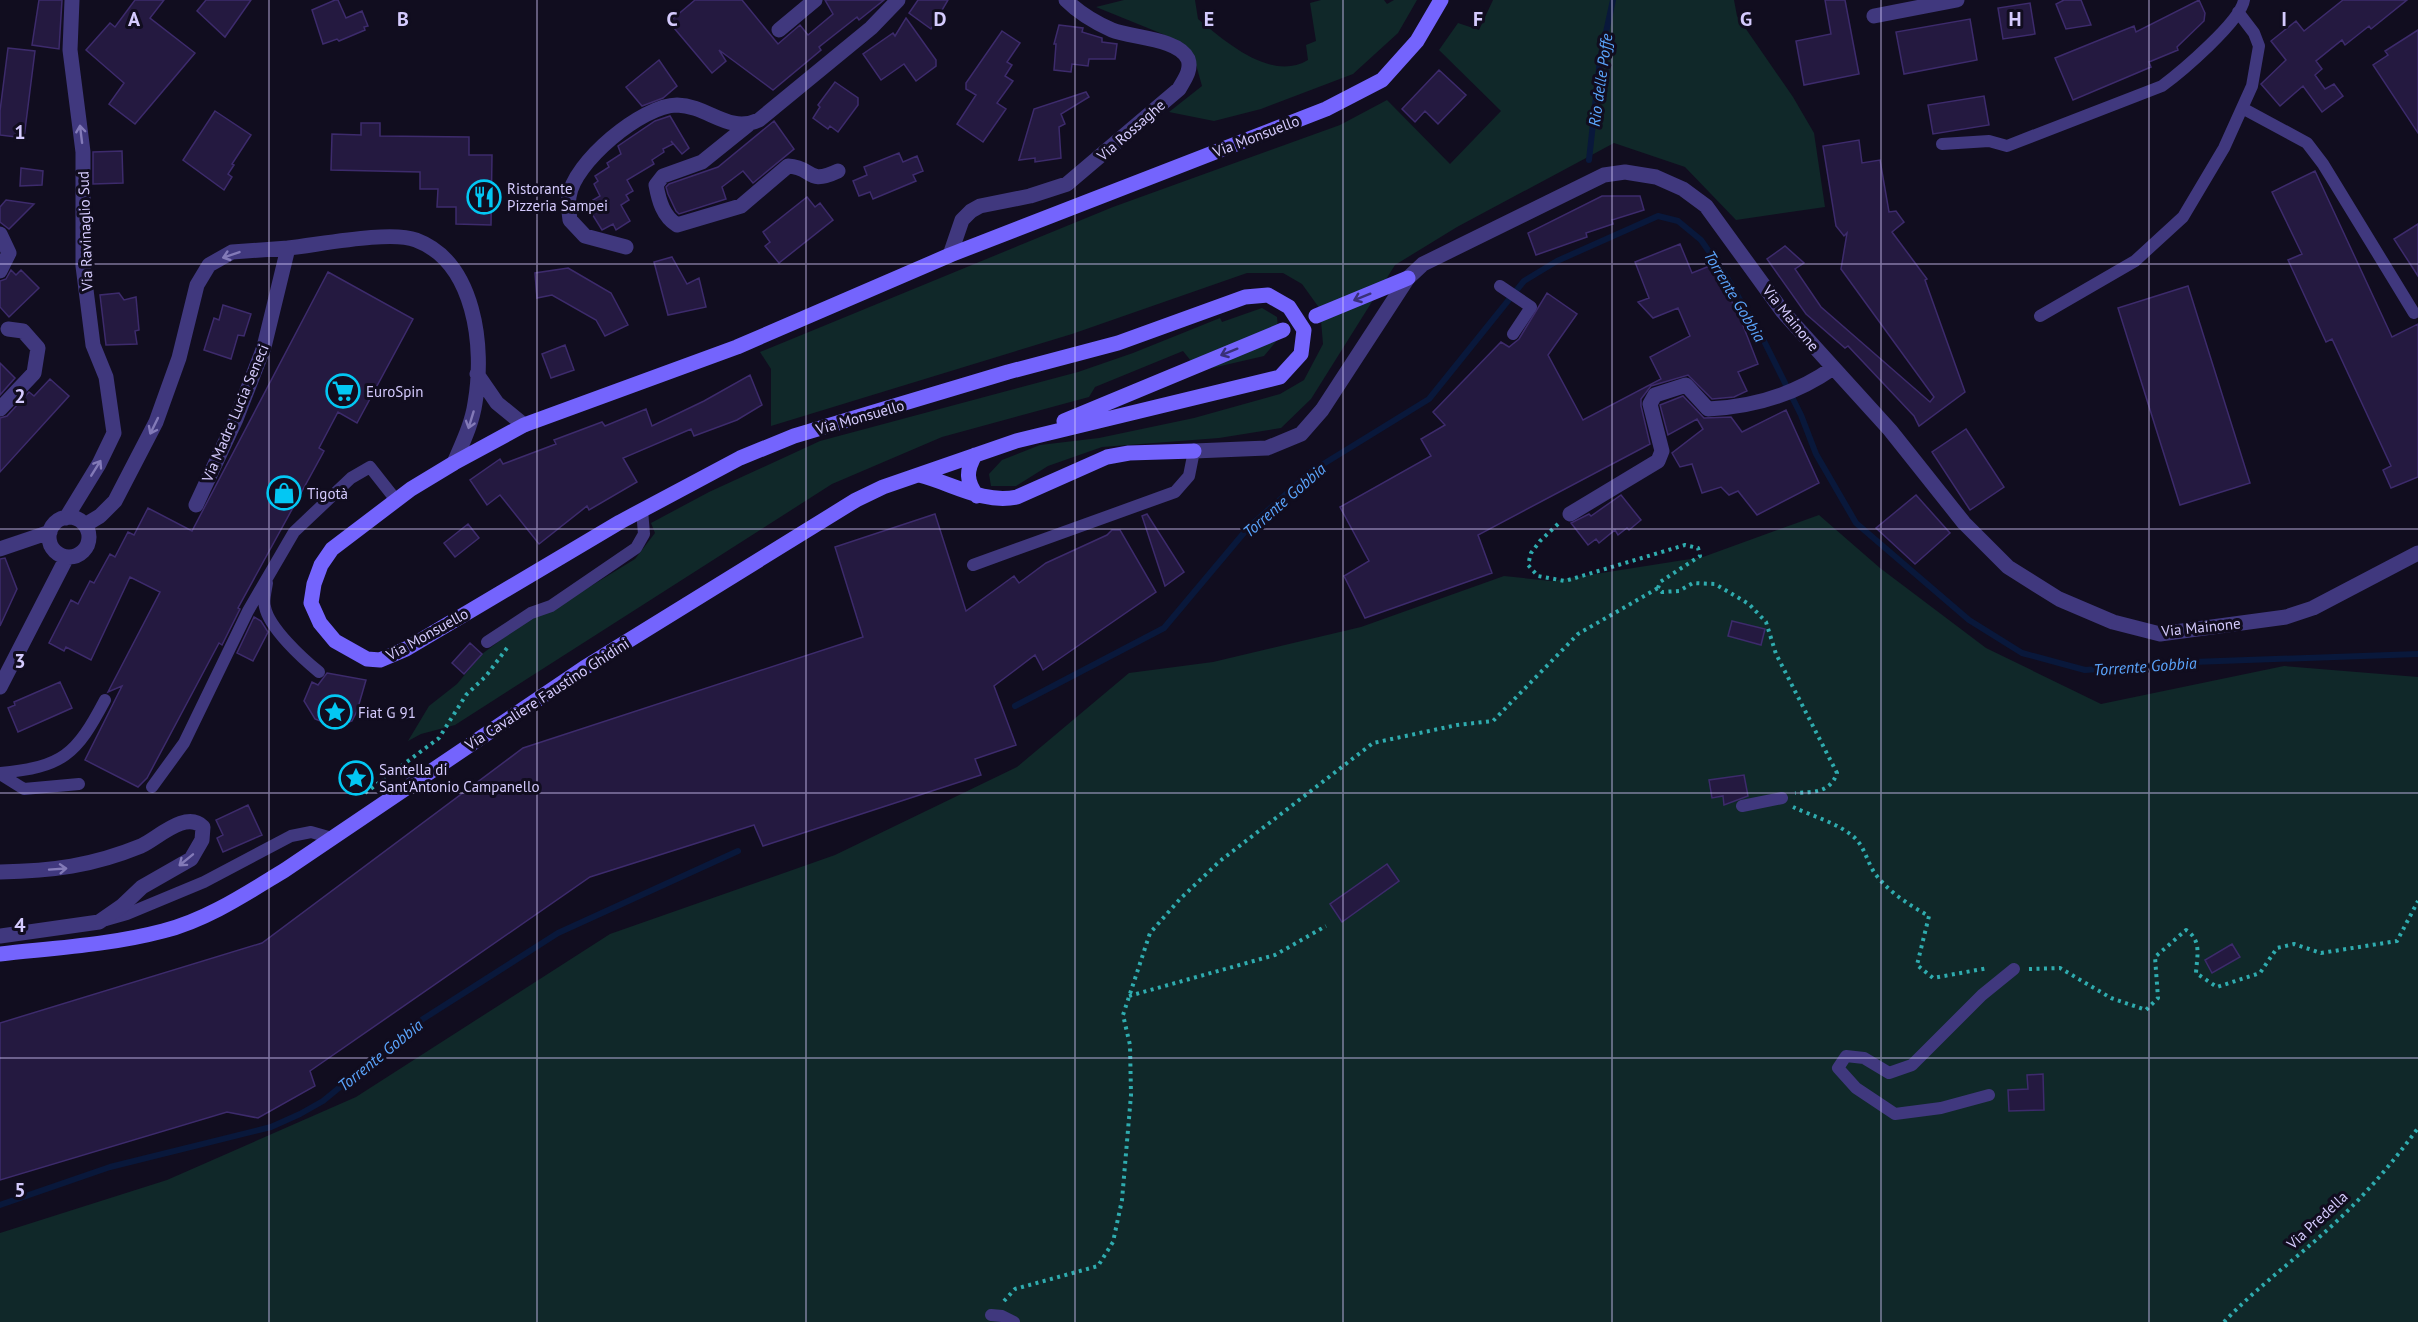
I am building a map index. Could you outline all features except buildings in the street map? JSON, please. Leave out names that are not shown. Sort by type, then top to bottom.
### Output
[{"type":"main road","name":"Via Monsuello","points":[[957,462],[1010,443],[1280,377],[1301,354],[1304,330],[1288,307],[1268,295],[1245,297],[1118,343],[1008,372],[794,436],[740,458],[642,510],[541,567],[406,649],[380,660],[368,659],[335,641],[320,623],[311,603],[314,584],[321,566],[332,549],[396,500],[454,463],[524,425],[738,347],[950,255],[1326,109],[1382,80],[1417,41],[1441,0]]},
{"type":"main road","points":[[1316,316],[1408,278]]},
{"type":"main road","points":[[1010,443],[1283,330]]},
{"type":"main road","points":[[919,475],[977,496],[993,499],[1017,497],[1107,457],[1130,453],[1194,451]]},
{"type":"main road","points":[[975,455],[968,467],[968,479],[977,496]]},
{"type":"main road","name":"Via Cavaliere Faustino Ghidini","points":[[0,954],[103,942],[163,931],[200,918],[243,895],[332,838],[492,729],[678,609],[856,500],[957,462]]},
{"type":"street","name":"Via Ravinaglio Sud","points":[[66,518],[99,464],[114,433],[106,377],[93,345],[83,266],[83,152],[70,50],[72,0]]},
{"type":"street","points":[[778,30],[815,0]]},
{"type":"street","points":[[838,171],[825,177],[813,178],[798,167],[788,166],[741,206],[677,225],[668,219],[659,199],[656,184],[663,176],[702,162],[748,125],[759,120],[871,28],[898,0]]},
{"type":"street","name":"Via Rossaghe","points":[[950,255],[962,220],[971,211],[980,206],[1030,196],[1067,184],[1179,89],[1189,71],[1188,59],[1177,48],[1113,31],[1076,10],[1066,0]]},
{"type":"street","points":[[1874,16],[1957,0]]},
{"type":"street","points":[[626,246],[585,236],[570,220],[569,196],[581,171],[608,140],[647,115],[673,105],[694,107],[737,126],[748,125]]},
{"type":"street","name":"Via Mainone","points":[[1194,451],[1267,448],[1301,434],[1322,410],[1408,278],[1423,264],[1438,254],[1604,175],[1625,172],[1644,174],[1671,183],[1706,206],[1783,312],[1913,457],[1964,523],[2008,567],[2051,595],[2113,622],[2160,634],[2286,617],[2313,608],[2418,553]]},
{"type":"street","points":[[0,234],[9,253],[0,271]]},
{"type":"street","points":[[85,525],[100,516],[115,501],[156,422],[179,358],[197,285],[209,265],[232,252],[384,237],[414,239],[441,254],[463,281],[474,319],[477,374],[472,419],[454,463]]},
{"type":"street","name":"Via Madre Lucia Seneci","points":[[196,505],[236,419],[264,347],[288,248]]},
{"type":"street","points":[[0,409],[34,373],[38,348],[23,331],[8,329]]},
{"type":"street","points":[[1570,514],[1658,461],[1662,451],[1650,404],[1655,395],[1686,385],[1708,409],[1730,408],[1777,397],[1811,383],[1833,368]]},
{"type":"street","points":[[477,374],[497,403],[524,425]]},
{"type":"street","points":[[0,549],[50,532],[56,523],[66,518],[76,519],[85,525],[89,537],[85,550],[74,557],[60,555],[51,545],[50,532]]},
{"type":"street","points":[[0,687],[67,557]]},
{"type":"street","points":[[0,872],[74,868],[143,845],[188,821],[198,822],[203,827],[202,840],[191,859],[142,887],[122,906],[99,922],[0,936]]},
{"type":"lane","points":[[1942,144],[1989,141],[2007,146],[2162,86],[2207,46],[2238,12],[2244,0]]},
{"type":"lane","points":[[2040,316],[2136,261],[2183,217],[2244,109],[2252,86],[2259,46],[2238,12]]},
{"type":"lane","points":[[2244,109],[2307,143],[2323,164],[2414,313]]},
{"type":"lane","points":[[1500,286],[1531,307],[1513,334]]},
{"type":"lane","points":[[973,565],[1175,492],[1189,476],[1194,451]]},
{"type":"lane","points":[[152,787],[184,743],[248,611],[294,532],[351,478],[370,468],[396,500]]},
{"type":"lane","points":[[487,642],[531,613],[551,606],[636,548],[645,534],[642,510]]},
{"type":"lane","points":[[267,578],[265,607],[274,625],[304,660],[319,672]]},
{"type":"lane","points":[[0,774],[20,771],[67,757],[86,737],[105,700]]},
{"type":"lane","points":[[0,774],[24,789],[80,784]]},
{"type":"lane","points":[[1742,806],[1782,798]]},
{"type":"lane","points":[[99,922],[127,914],[204,882],[291,836],[311,832],[332,838]]},
{"type":"lane","points":[[1989,1095],[1941,1108],[1895,1114],[1856,1088],[1838,1068],[1846,1056],[1864,1058],[1888,1072],[1912,1065],[1982,995],[2014,969]]},
{"type":"lane","points":[[991,1315],[1002,1316],[1014,1322]]},
{"type":"path","points":[[991,1315],[1015,1289],[1098,1266],[1113,1242],[1122,1200],[1131,1095],[1130,1045],[1123,1015],[1150,933],[1180,899],[1220,861],[1373,743],[1427,731],[1493,721],[1578,634],[1658,588],[1660,582],[1700,556],[1698,548],[1685,545],[1565,581],[1538,576],[1528,565],[1531,553],[1540,541],[1570,514]]},
{"type":"path","points":[[1658,588],[1662,592],[1678,591],[1693,584],[1715,584],[1749,604],[1766,622],[1776,654],[1837,773],[1834,784],[1825,791],[1788,793],[1782,798],[1786,803],[1854,838],[1868,855],[1872,870],[1885,885],[1911,906],[1929,916],[1917,965],[1933,978],[2010,963],[2014,969],[2060,968],[2110,998],[2146,1010],[2158,998],[2154,957],[2186,930],[2194,935],[2198,944],[2196,973],[2217,987],[2260,973],[2277,948],[2294,944],[2321,953],[2397,941],[2418,901]]},
{"type":"path","points":[[361,796],[440,738],[466,695],[486,676],[512,643]]},
{"type":"path","points":[[1129,996],[1275,955],[1326,926]]},
{"type":"path","name":"Via Predella","points":[[2224,1322],[2250,1295],[2337,1221],[2396,1158],[2418,1128]]},
{"type":"green space","points":[[1124,0],[1195,0],[1198,19],[1222,38],[1235,48],[1264,63],[1279,66],[1294,65],[1308,60],[1306,45],[1316,41],[1310,3],[1321,0],[1384,0],[1387,4],[1394,0],[1417,0],[1398,33],[1353,74],[1261,109],[1214,121],[1169,112],[1202,86],[1195,61],[1165,35],[1096,7]]},
{"type":"green space","points":[[1493,0],[1734,0],[1737,16],[1793,97],[1814,133],[1825,207],[1736,220],[1685,167],[1614,143],[1457,227],[1395,265],[1311,399],[1281,428],[1219,438],[1102,447],[1048,466],[1016,486],[991,486],[989,474],[1002,460],[1040,445],[1099,438],[1194,418],[1280,394],[1304,380],[1323,344],[1320,309],[1302,284],[1283,273],[1247,273],[1072,334],[771,426],[771,369],[760,352],[1113,207],[1340,125],[1387,100],[1450,164],[1501,111],[1439,50],[1458,23],[1479,30]]},
{"type":"green space","points":[[1262,308],[1277,317],[1279,338],[1264,356],[1199,371],[1183,351],[1095,387],[1089,397],[942,437],[832,484],[455,725],[421,734],[408,741],[429,706],[457,684],[482,654],[526,621],[560,605],[635,559],[655,533],[651,523],[709,492],[820,441],[1078,372],[1220,318],[1222,322]]},
{"type":"green space","points":[[1819,515],[1880,568],[1986,648],[2101,704],[2284,666],[2418,677],[2418,1322],[0,1322],[0,1233],[167,1180],[356,1097],[610,934],[835,855],[1017,767],[1129,673],[1213,662],[1361,627],[1504,576],[1551,581],[1703,557]]},
{"type":"waterway","name":"Rio delle Poffe","points":[[1589,160],[1600,60],[1613,0]]},
{"type":"waterway","name":"Torrente Gobbia","points":[[1015,706],[1164,628],[1248,528],[1312,471],[1429,399],[1524,281],[1557,261],[1658,216],[1678,221],[1701,240],[1726,276],[1762,337],[1801,415],[1816,454],[1856,523],[1969,620],[2022,653],[2085,670],[2193,662],[2418,654]]},
{"type":"waterway","name":"Torrente Gobbia","points":[[0,1205],[110,1167],[271,1127],[300,1114],[323,1101],[423,1019],[558,933],[738,851]]},
{"type":"place","name":"Ristorante Pizzeria Sampei","points":[[484,197]]},
{"type":"place","name":"EuroSpin","points":[[343,391]]},
{"type":"place","name":"Tigotà","points":[[284,493]]},
{"type":"place","name":"Fiat G 91","points":[[335,712]]},
{"type":"place","name":"Santella di Sant'Antonio Campanello","points":[[356,778]]}]
